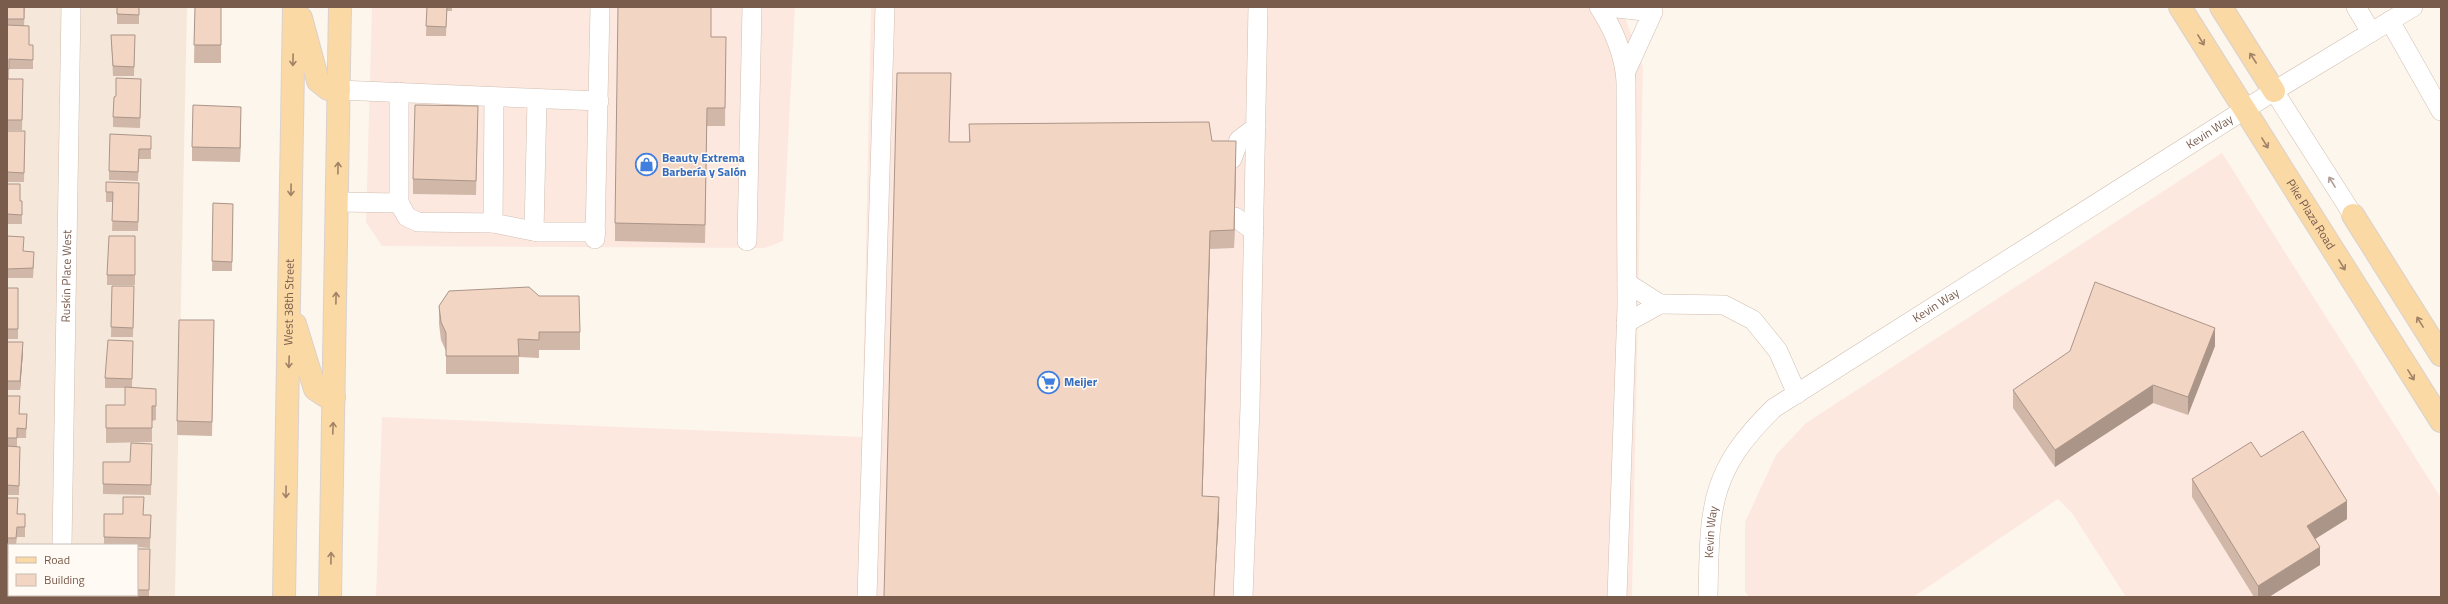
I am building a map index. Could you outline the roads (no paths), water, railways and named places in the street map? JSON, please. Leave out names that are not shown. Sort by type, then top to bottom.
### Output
[{"type":"main road","name":"West 38th Street","points":[[284,597],[291,311],[294,7]]},
{"type":"main road","points":[[298,7],[318,81],[328,89],[339,90]]},
{"type":"main road","points":[[330,597],[340,7]]},
{"type":"main road","name":"Pike Plaza Road","points":[[2180,7],[2441,421]]},
{"type":"main road","points":[[2221,7],[2274,91]]},
{"type":"main road","points":[[2353,215],[2441,355]]},
{"type":"main road","points":[[291,311],[310,369],[313,385],[320,394],[334,397]]},
{"type":"street","name":"Ruskin Place West","points":[[62,544],[71,7]]},
{"type":"street","points":[[399,92],[399,203],[407,217],[418,222],[493,223],[534,231],[596,236],[600,7]]},
{"type":"street","points":[[747,241],[752,7]]},
{"type":"street","points":[[867,597],[885,7]]},
{"type":"street","points":[[1243,597],[1254,231],[1258,7]]},
{"type":"street","points":[[1599,7],[1610,23],[1626,71],[1628,156],[1627,283],[1617,597]]},
{"type":"street","points":[[1608,7],[1658,9],[1626,71]]},
{"type":"street","points":[[2356,7],[2371,32]]},
{"type":"street","name":"Kevin Way","points":[[1708,597],[1710,521],[1715,495],[1725,470],[1743,440],[1761,420],[1781,403],[2274,91],[2412,7]]},
{"type":"street","points":[[2390,21],[2441,111]]},
{"type":"street","points":[[339,90],[494,98],[599,101]]},
{"type":"street","points":[[2274,91],[2353,215]]},
{"type":"street","points":[[493,223],[494,98]]},
{"type":"street","points":[[534,231],[536,99]]},
{"type":"street","points":[[1232,159],[1238,140],[1256,127]]},
{"type":"street","points":[[337,202],[399,203]]},
{"type":"street","points":[[1235,217],[1254,231]]},
{"type":"street","points":[[1627,283],[1660,304]]},
{"type":"street","points":[[1626,323],[1660,304],[1724,305],[1753,320],[1778,351],[1797,394]]},
{"type":"place","name":"Beauty Extrema Barbería y Salón","points":[[647,165]]},
{"type":"place","name":"Meijer","points":[[1048,382]]}]
